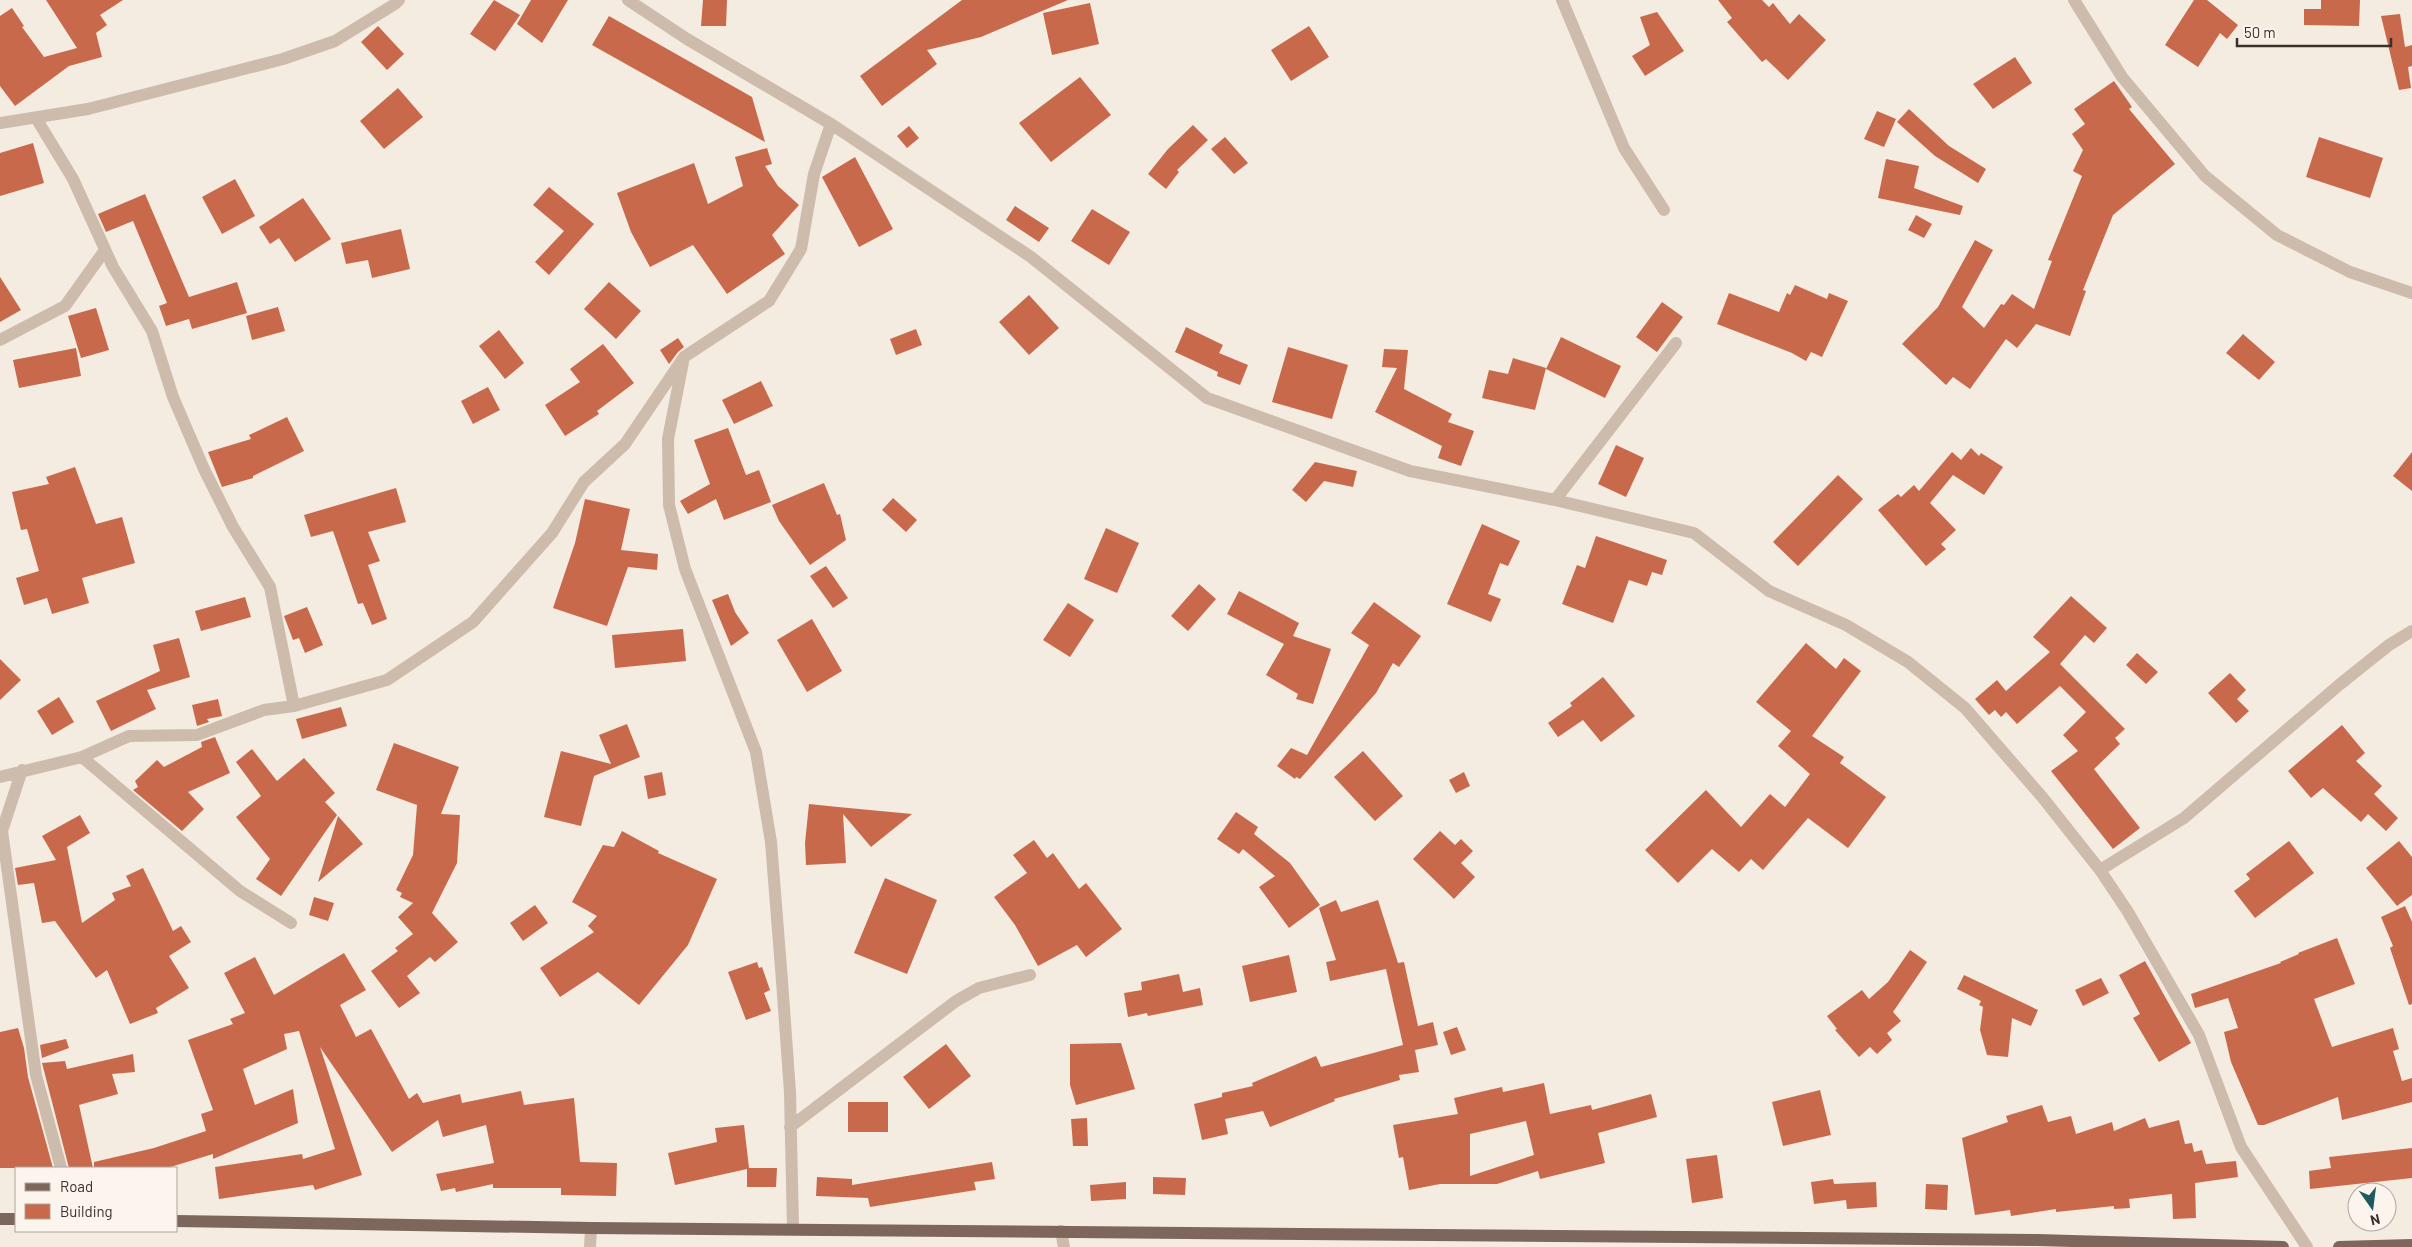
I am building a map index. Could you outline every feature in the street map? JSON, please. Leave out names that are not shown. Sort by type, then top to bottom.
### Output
[{"type":"main road","points":[[0,1219],[15,1219]]},
{"type":"main road","points":[[178,1221],[591,1228],[1062,1231],[2283,1247]]},
{"type":"main road","points":[[2339,1247],[2412,1245]]},
{"type":"street","points":[[0,123],[88,109],[283,60],[335,41],[396,4],[399,0]]},
{"type":"street","points":[[628,0],[688,39],[831,124],[1031,257],[1207,398],[1410,471],[1555,500],[1694,533],[1769,591],[1846,626],[1908,662],[1965,708],[2043,798],[2100,870],[2128,912],[2199,1035],[2241,1148],[2307,1247]]},
{"type":"street","points":[[1562,0],[1624,148],[1664,210]]},
{"type":"street","points":[[2074,0],[2122,77],[2204,176],[2277,235],[2350,272],[2412,293]]},
{"type":"street","points":[[36,118],[72,179],[113,267],[152,331],[174,397],[204,469],[233,527],[270,587],[294,706]]},
{"type":"street","points":[[0,777],[82,756],[129,736],[197,735],[264,710],[294,706],[387,680],[473,622],[552,533],[584,482],[625,444],[684,357],[769,301],[802,249],[814,174],[831,124]]},
{"type":"street","points":[[0,340],[65,306],[105,250]]},
{"type":"street","points":[[1555,500],[1676,343]]},
{"type":"street","points":[[684,357],[668,439],[669,505],[685,569],[756,752],[771,842],[790,1092],[793,1228]]},
{"type":"street","points":[[2100,870],[2184,818],[2339,685],[2389,645],[2412,631]]},
{"type":"street","points":[[82,756],[240,891],[291,923]]},
{"type":"street","points":[[22,770],[2,831],[36,1075],[61,1167]]},
{"type":"street","points":[[790,1127],[956,1001],[979,988],[1030,975]]},
{"type":"street","points":[[590,1247],[591,1228]]},
{"type":"street","points":[[1062,1231],[1064,1247]]},
{"type":"building","points":[[46,0],[123,0],[100,15],[107,25],[96,33],[102,57],[69,66],[15,106],[0,86],[0,16],[12,8],[24,26],[22,27],[44,57],[77,48]]},
{"type":"building","points":[[494,0],[520,15],[495,51],[470,34]]},
{"type":"building","points":[[531,0],[568,0],[542,43],[517,24]]},
{"type":"building","points":[[703,0],[727,0],[726,26],[701,26]]},
{"type":"building","points":[[962,0],[1068,0],[981,37],[927,50],[937,64],[882,106],[860,76]]},
{"type":"building","points":[[1718,0],[1762,0],[1769,7],[1773,3],[1790,24],[1799,14],[1826,40],[1788,80],[1766,59],[1762,62],[1727,22],[1732,18]]},
{"type":"building","points":[[2194,0],[2207,0],[2238,25],[2227,39],[2220,33],[2198,67],[2165,45]]},
{"type":"building","points":[[2321,0],[2360,0],[2359,26],[2304,25],[2304,9],[2321,9]]},
{"type":"building","points":[[1090,3],[1099,44],[1052,55],[1043,13]]},
{"type":"building","points":[[1657,12],[1684,51],[1645,76],[1632,56],[1650,45],[1640,17]]},
{"type":"building","points":[[2400,14],[2405,47],[2412,45],[2412,66],[2408,67],[2411,88],[2399,90],[2381,16]]},
{"type":"building","points":[[609,16],[752,97],[765,142],[592,45]]},
{"type":"building","points":[[378,26],[404,54],[387,70],[361,42]]},
{"type":"building","points":[[1309,26],[1329,57],[1291,81],[1271,50]]},
{"type":"building","points":[[2015,57],[2032,83],[1993,109],[1973,84]]},
{"type":"building","points":[[1080,77],[1111,115],[1051,162],[1019,123]]},
{"type":"building","points":[[2114,81],[2132,107],[2129,109],[2175,164],[2113,215],[2083,290],[2086,291],[2070,336],[2036,324],[2017,348],[2006,339],[1970,389],[1953,377],[1946,385],[1902,344],[1938,307],[1975,240],[1993,250],[1962,307],[1984,328],[2001,304],[2004,305],[2012,294],[2034,309],[2052,261],[2048,260],[2082,176],[2073,171],[2083,150],[2072,134],[2085,124],[2074,109]]},
{"type":"building","points":[[398,88],[423,117],[384,149],[360,121]]},
{"type":"building","points":[[1909,109],[1949,146],[1986,169],[1978,183],[1935,156],[1897,122]]},
{"type":"building","points":[[1877,111],[1896,119],[1884,147],[1864,139]]},
{"type":"building","points":[[1193,125],[1208,140],[1177,170],[1179,172],[1166,189],[1148,174],[1168,149]]},
{"type":"building","points":[[909,126],[919,138],[907,148],[897,136]]},
{"type":"building","points":[[1225,137],[1248,163],[1234,174],[1211,149]]},
{"type":"building","points":[[2319,137],[2383,158],[2370,198],[2306,177]]},
{"type":"building","points":[[33,143],[44,183],[0,196],[0,153]]},
{"type":"building","points":[[767,148],[772,164],[765,166],[778,186],[799,205],[772,235],[785,254],[727,294],[693,245],[650,267],[631,232],[617,193],[694,163],[708,204],[743,186],[735,157]]},
{"type":"building","points":[[855,157],[893,229],[859,247],[822,177]]},
{"type":"building","points":[[1886,159],[1919,166],[1914,188],[1963,206],[1960,215],[1878,198]]},
{"type":"building","points":[[235,179],[255,216],[222,234],[202,197]]},
{"type":"building","points":[[549,187],[594,224],[549,275],[535,262],[564,231],[533,205]]},
{"type":"building","points":[[145,194],[189,297],[237,282],[247,313],[192,329],[189,319],[166,326],[159,306],[167,303],[133,221],[106,232],[98,214]]},
{"type":"building","points":[[303,198],[331,239],[295,262],[279,238],[270,244],[259,227]]},
{"type":"building","points":[[1015,206],[1049,228],[1039,242],[1006,220]]},
{"type":"building","points":[[1092,209],[1130,232],[1109,265],[1071,241]]},
{"type":"building","points":[[1916,215],[1932,224],[1924,238],[1908,230]]},
{"type":"building","points":[[401,229],[410,269],[372,278],[368,260],[346,264],[341,243]]},
{"type":"building","points":[[0,277],[21,310],[0,322]]},
{"type":"building","points":[[609,282],[641,311],[616,339],[584,309]]},
{"type":"building","points":[[1795,285],[1827,299],[1829,293],[1848,301],[1822,357],[1811,352],[1806,361],[1792,353],[1717,324],[1729,293],[1779,312],[1787,293],[1790,295]]},
{"type":"building","points":[[1029,295],[1059,328],[1029,355],[999,322]]},
{"type":"building","points":[[1662,302],[1683,317],[1657,352],[1636,337]]},
{"type":"building","points":[[278,307],[285,331],[252,340],[246,316]]},
{"type":"building","points":[[96,308],[109,350],[81,358],[68,316]]},
{"type":"building","points":[[1186,327],[1223,345],[1219,353],[1248,365],[1240,385],[1217,376],[1218,372],[1175,352]]},
{"type":"building","points":[[916,329],[922,345],[896,355],[890,339]]},
{"type":"building","points":[[499,330],[524,363],[505,379],[479,346]]},
{"type":"building","points":[[2243,334],[2275,362],[2259,380],[2226,353]]},
{"type":"building","points":[[1561,337],[1621,366],[1605,398],[1546,369]]},
{"type":"building","points":[[678,338],[684,347],[669,364],[660,350]]},
{"type":"building","points":[[603,344],[634,383],[597,411],[599,414],[565,436],[545,405],[580,382],[570,369]]},
{"type":"building","points":[[1288,347],[1348,365],[1332,419],[1272,402]]},
{"type":"building","points":[[76,348],[81,376],[19,388],[13,360]]},
{"type":"building","points":[[1384,349],[1408,350],[1404,389],[1452,414],[1448,422],[1474,431],[1461,466],[1438,458],[1442,446],[1375,412],[1397,368],[1382,367]]},
{"type":"building","points":[[1513,358],[1546,368],[1535,410],[1482,398],[1489,370],[1508,374]]},
{"type":"building","points":[[761,381],[773,406],[734,424],[722,400]]},
{"type":"building","points":[[488,387],[500,410],[473,424],[461,401]]},
{"type":"building","points":[[287,417],[304,451],[253,476],[253,478],[222,487],[208,452],[251,439],[249,435]]},
{"type":"building","points":[[728,428],[746,475],[759,470],[771,502],[724,520],[716,499],[688,514],[680,501],[710,484],[694,440]]},
{"type":"building","points":[[1616,445],[1644,458],[1626,497],[1598,484]]},
{"type":"building","points":[[1971,448],[1979,456],[1981,453],[2003,467],[1984,495],[1953,475],[1930,503],[1956,530],[1941,544],[1946,549],[1926,566],[1878,510],[1898,494],[1901,497],[1914,485],[1919,491],[1952,452],[1961,460]]},
{"type":"building","points":[[2412,452],[2412,491],[2393,476]]},
{"type":"building","points":[[1315,462],[1357,471],[1353,487],[1324,481],[1306,502],[1292,490]]},
{"type":"building","points":[[75,467],[96,524],[122,517],[135,563],[82,578],[89,603],[52,614],[47,598],[24,605],[16,578],[39,571],[27,529],[21,530],[12,492],[49,484],[46,477]]},
{"type":"building","points":[[1838,475],[1863,499],[1798,566],[1773,542]]},
{"type":"building","points":[[824,483],[837,515],[840,514],[846,540],[810,565],[779,521],[772,505]]},
{"type":"building","points":[[396,488],[406,522],[368,532],[380,561],[368,565],[387,619],[372,625],[363,603],[358,604],[333,531],[311,537],[304,515]]},
{"type":"building","points":[[893,498],[917,520],[906,532],[882,510]]},
{"type":"building","points":[[585,499],[630,509],[621,550],[658,554],[657,570],[628,567],[607,626],[553,608],[575,543]]},
{"type":"building","points":[[1482,524],[1520,541],[1508,566],[1500,563],[1488,594],[1501,599],[1491,622],[1447,604]]},
{"type":"building","points":[[1106,528],[1139,543],[1117,593],[1084,579]]},
{"type":"building","points":[[1596,536],[1667,560],[1662,575],[1652,572],[1647,586],[1629,580],[1613,623],[1562,604],[1577,565],[1585,568]]},
{"type":"building","points":[[826,566],[848,598],[833,608],[810,576]]},
{"type":"building","points":[[1199,584],[1216,599],[1188,631],[1171,616]]},
{"type":"building","points":[[1239,591],[1299,623],[1293,636],[1331,649],[1313,704],[1296,699],[1298,694],[1266,675],[1284,644],[1227,614]]},
{"type":"building","points":[[728,594],[735,612],[749,633],[731,646],[712,600]]},
{"type":"building","points":[[2071,596],[2107,628],[2094,643],[2085,635],[2060,664],[2125,729],[2115,738],[2120,744],[2094,769],[2140,828],[2113,849],[2051,771],[2078,751],[2063,735],[2086,712],[2060,686],[2017,724],[2006,712],[2001,717],[1995,710],[1989,715],[1975,699],[1997,680],[2006,691],[2050,652],[2033,637]]},
{"type":"building","points":[[245,597],[251,617],[201,631],[195,611]]},
{"type":"building","points":[[1374,602],[1421,636],[1399,667],[1393,663],[1376,693],[1300,779],[1296,777],[1295,779],[1277,766],[1291,748],[1307,755],[1369,645],[1351,633]]},
{"type":"building","points":[[1068,603],[1094,620],[1070,657],[1043,640]]},
{"type":"building","points":[[307,607],[323,645],[305,653],[299,638],[293,640],[284,616]]},
{"type":"building","points":[[812,619],[842,671],[807,692],[777,640]]},
{"type":"building","points":[[683,629],[686,661],[615,668],[612,635]]},
{"type":"building","points":[[179,638],[190,677],[147,690],[156,709],[111,731],[96,701],[160,671],[153,645]]},
{"type":"building","points":[[1806,643],[1836,669],[1844,658],[1861,671],[1812,736],[1844,757],[1840,763],[1886,797],[1848,848],[1808,818],[1763,870],[1751,859],[1739,872],[1712,849],[1678,883],[1645,850],[1706,790],[1741,827],[1770,794],[1785,807],[1810,774],[1778,746],[1791,731],[1756,702]]},
{"type":"building","points":[[2137,653],[2158,672],[2146,684],[2126,665]]},
{"type":"building","points":[[0,659],[21,680],[0,700]]},
{"type":"building","points":[[2230,673],[2246,690],[2237,699],[2249,711],[2236,723],[2208,693]]},
{"type":"building","points":[[1603,677],[1635,716],[1601,742],[1583,720],[1558,737],[1548,723],[1572,706],[1570,703]]},
{"type":"building","points":[[59,697],[74,722],[52,735],[37,711]]},
{"type":"building","points":[[218,699],[222,716],[207,719],[209,722],[197,726],[192,705]]},
{"type":"building","points":[[341,707],[347,726],[302,739],[296,719]]},
{"type":"building","points":[[627,724],[640,757],[594,776],[581,826],[544,817],[561,751],[611,764],[599,735]]},
{"type":"building","points":[[2342,725],[2365,753],[2356,761],[2382,786],[2374,794],[2398,818],[2386,831],[2368,814],[2361,822],[2323,788],[2311,798],[2288,771]]},
{"type":"building","points":[[215,737],[230,773],[188,792],[204,809],[182,831],[133,790],[138,787],[135,781],[157,760],[164,767],[202,747],[201,742]]},
{"type":"building","points":[[394,743],[459,767],[441,814],[460,815],[457,863],[432,913],[458,942],[435,962],[430,957],[407,976],[420,993],[399,1008],[371,971],[398,951],[395,948],[413,934],[398,917],[413,903],[400,897],[402,893],[396,890],[413,855],[417,805],[376,790]]},
{"type":"building","points":[[252,749],[277,781],[304,758],[335,793],[325,802],[337,815],[281,896],[256,879],[270,859],[236,817],[261,796],[236,762]]},
{"type":"building","points":[[1363,751],[1403,796],[1375,821],[1334,777]]},
{"type":"building","points":[[662,772],[666,795],[648,799],[644,776]]},
{"type":"building","points":[[1464,772],[1470,786],[1456,793],[1449,780]]},
{"type":"building","points":[[809,804],[912,814],[871,847],[843,814],[846,863],[806,865],[805,843]]},
{"type":"building","points":[[1236,812],[1258,827],[1254,834],[1290,863],[1320,905],[1289,928],[1259,887],[1275,876],[1243,849],[1239,854],[1217,839]]},
{"type":"building","points":[[80,815],[90,833],[67,847],[82,923],[115,900],[112,893],[131,886],[126,876],[143,868],[173,931],[181,926],[191,942],[169,956],[189,988],[156,1008],[158,1013],[130,1024],[107,970],[96,978],[55,921],[42,923],[34,883],[18,885],[15,868],[56,860],[42,836]]},
{"type":"building","points":[[338,816],[363,844],[318,882]]},
{"type":"building","points":[[622,831],[659,851],[658,853],[717,879],[688,945],[639,1005],[598,972],[560,997],[540,968],[594,932],[588,926],[597,916],[572,902],[603,845],[614,847]]},
{"type":"building","points":[[1440,831],[1455,845],[1461,839],[1473,851],[1461,863],[1475,877],[1454,899],[1413,859]]},
{"type":"building","points":[[1034,840],[1047,858],[1053,853],[1079,889],[1086,883],[1122,929],[1086,957],[1077,945],[1038,966],[1015,925],[994,897],[1027,873],[1013,855]]},
{"type":"building","points":[[2289,841],[2314,873],[2255,918],[2234,891],[2250,879],[2246,874]]},
{"type":"building","points":[[2399,841],[2412,857],[2412,895],[2397,906],[2366,868]]},
{"type":"building","points":[[885,878],[937,900],[907,974],[854,953]]},
{"type":"building","points":[[314,897],[334,903],[328,921],[309,915]]},
{"type":"building","points":[[1336,900],[1341,912],[1378,900],[1398,963],[1404,962],[1418,1026],[1433,1022],[1438,1045],[1415,1050],[1419,1072],[1399,1075],[1400,1080],[1334,1099],[1335,1101],[1270,1127],[1263,1111],[1225,1119],[1228,1134],[1202,1140],[1194,1104],[1222,1097],[1222,1093],[1253,1086],[1252,1083],[1316,1056],[1321,1067],[1403,1045],[1386,969],[1330,981],[1326,962],[1336,960],[1319,908]]},
{"type":"building","points":[[535,905],[548,923],[523,941],[510,923]]},
{"type":"building","points":[[2405,906],[2412,922],[2412,1004],[2409,1005],[2390,948],[2393,946],[2381,917]]},
{"type":"building","points":[[2337,938],[2355,984],[2314,999],[2332,1047],[2393,1028],[2399,1049],[2393,1051],[2402,1081],[2412,1078],[2412,1102],[2342,1120],[2338,1097],[2264,1125],[2258,1125],[2231,1062],[2224,1032],[2238,1028],[2228,998],[2195,1008],[2191,994],[2281,963],[2298,953]]},
{"type":"building","points":[[1910,950],[1927,962],[1893,1012],[1901,1021],[1887,1033],[1892,1040],[1877,1054],[1870,1047],[1859,1057],[1835,1030],[1837,1029],[1827,1016],[1862,990],[1869,999],[1888,982]]},
{"type":"building","points":[[344,953],[366,990],[340,1005],[356,1037],[371,1029],[409,1099],[417,1093],[423,1103],[460,1094],[462,1103],[521,1091],[524,1105],[574,1098],[580,1162],[617,1163],[616,1196],[561,1195],[561,1188],[493,1188],[493,1184],[456,1192],[455,1188],[441,1191],[436,1174],[494,1163],[486,1125],[443,1137],[438,1120],[392,1152],[320,1047],[362,1175],[315,1190],[313,1185],[219,1199],[215,1167],[302,1154],[303,1159],[335,1149],[299,1031],[284,1034],[287,1049],[243,1069],[255,1105],[293,1089],[298,1123],[213,1159],[213,1154],[170,1167],[94,1167],[94,1162],[154,1148],[206,1131],[201,1114],[213,1110],[188,1040],[233,1024],[230,1019],[245,1013],[224,973],[255,957],[274,995]]},
{"type":"building","points":[[1289,955],[1297,992],[1250,1002],[1242,966]]},
{"type":"building","points":[[2145,961],[2191,1043],[2159,1062],[2133,1018],[2140,1014],[2119,975]]},
{"type":"building","points":[[757,962],[759,968],[762,967],[770,990],[764,993],[771,1011],[746,1020],[728,972]]},
{"type":"building","points":[[1179,974],[1183,992],[1200,988],[1203,1005],[1148,1016],[1147,1013],[1128,1017],[1124,993],[1142,990],[1141,982]]},
{"type":"building","points":[[1964,975],[2038,1010],[2031,1026],[2012,1018],[2008,1057],[1987,1055],[1980,1030],[1983,1007],[1979,1005],[1981,1001],[1957,989]]},
{"type":"building","points":[[2101,978],[2109,993],[2083,1006],[2075,990]]},
{"type":"building","points":[[1457,1027],[1466,1050],[1451,1055],[1443,1032]]},
{"type":"building","points":[[18,1028],[24,1048],[28,1077],[53,1167],[0,1168],[0,1032]]},
{"type":"building","points":[[66,1039],[69,1048],[42,1058],[40,1045]]},
{"type":"building","points":[[1121,1043],[1135,1089],[1076,1105],[1070,1085],[1070,1044]]},
{"type":"building","points":[[946,1044],[971,1076],[929,1109],[903,1077]]},
{"type":"building","points":[[133,1054],[135,1072],[112,1074],[118,1094],[79,1105],[93,1167],[69,1167],[42,1063],[65,1061],[67,1069]]},
{"type":"building","points":[[1544,1083],[1550,1114],[1591,1105],[1592,1110],[1651,1094],[1657,1117],[1598,1133],[1605,1163],[1540,1179],[1538,1171],[1497,1184],[1440,1184],[1409,1190],[1403,1157],[1399,1158],[1393,1125],[1458,1114],[1454,1098],[1502,1087],[1503,1092]],"holes":[[[1526,1121],[1534,1155],[1470,1176],[1470,1134]]]},
{"type":"building","points":[[1820,1090],[1831,1135],[1783,1146],[1772,1102]]},
{"type":"building","points":[[848,1102],[888,1102],[888,1132],[848,1132]]},
{"type":"building","points":[[2042,1105],[2048,1122],[2071,1116],[2076,1134],[2112,1122],[2114,1131],[2145,1118],[2149,1128],[2179,1120],[2185,1144],[2192,1143],[2194,1152],[2202,1150],[2206,1164],[2236,1161],[2238,1177],[2195,1183],[2196,1218],[2173,1219],[2172,1194],[2129,1199],[2130,1208],[2114,1209],[2114,1206],[2056,1212],[2056,1209],[2011,1216],[2010,1210],[1975,1215],[1962,1138],[2008,1122],[2006,1116]]},
{"type":"building","points":[[1087,1118],[1088,1146],[1073,1146],[1071,1119]]},
{"type":"building","points":[[744,1125],[749,1168],[777,1168],[776,1187],[747,1187],[747,1169],[675,1185],[668,1153],[717,1142],[715,1128]]},
{"type":"building","points":[[2412,1148],[2412,1178],[2375,1182],[2347,1182],[2347,1185],[2310,1189],[2309,1171],[2331,1168],[2329,1157]]},
{"type":"building","points":[[1717,1155],[1723,1198],[1692,1203],[1686,1159]]},
{"type":"building","points":[[992,1162],[995,1179],[974,1182],[976,1190],[870,1207],[868,1198],[816,1196],[817,1177],[852,1179],[852,1185]]},
{"type":"building","points":[[1153,1177],[1186,1178],[1185,1195],[1153,1194]]},
{"type":"building","points":[[1833,1179],[1834,1184],[1876,1182],[1877,1207],[1847,1209],[1846,1200],[1814,1204],[1811,1182]]},
{"type":"building","points":[[1126,1182],[1126,1199],[1091,1201],[1090,1185]]},
{"type":"building","points":[[1926,1184],[1948,1185],[1947,1210],[1925,1209]]}]
